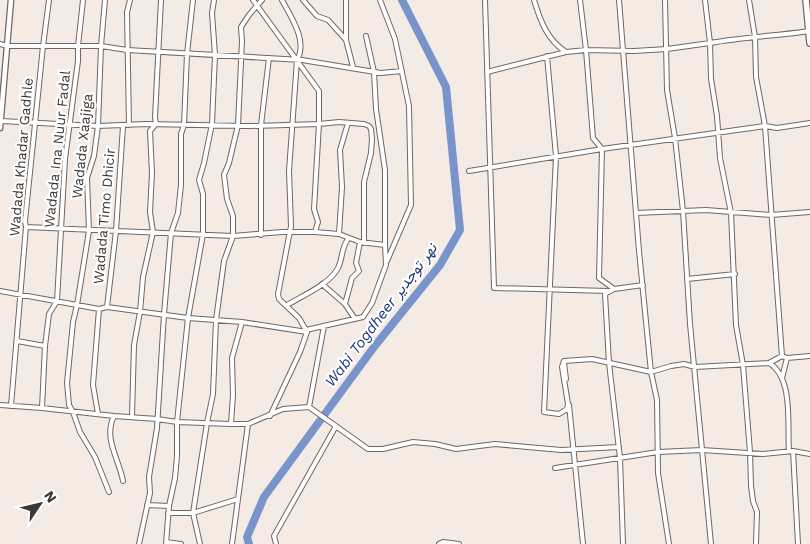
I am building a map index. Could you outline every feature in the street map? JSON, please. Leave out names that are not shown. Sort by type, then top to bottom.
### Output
[{"type":"highway","points":[[806,0],[810,43]]},
{"type":"street","points":[[0,128],[11,0]]},
{"type":"street","name":"Wadada Khadar Gadhle","points":[[11,406],[21,295],[25,221],[49,0]]},
{"type":"street","name":"Wadada Ina Nuur Fadal","points":[[42,408],[45,346],[49,314],[56,301],[64,159],[78,61],[83,0]]},
{"type":"street","name":"Wadada Xaajiga","points":[[105,0],[98,126],[94,156],[87,178],[89,231],[73,322],[67,400],[80,432],[95,457],[109,492]]},
{"type":"street","points":[[129,125],[127,12],[130,0]]},
{"type":"street","points":[[132,416],[134,345],[140,312],[143,278],[154,232],[150,212],[152,173],[150,132],[156,124],[161,0]]},
{"type":"street","points":[[139,544],[150,493],[149,477],[157,419],[171,233],[178,213],[181,185],[181,134],[184,125],[193,0]]},
{"type":"street","points":[[181,544],[166,543],[168,513],[175,478],[177,422],[188,318],[203,234],[202,194],[199,180],[212,124],[215,55],[212,13],[214,0]]},
{"type":"street","points":[[253,0],[319,92],[314,209],[318,222],[315,232]]},
{"type":"street","points":[[200,544],[193,513],[213,394],[216,320],[224,261],[233,236],[233,216],[227,199],[224,175],[229,163],[238,125],[241,27],[262,0]]},
{"type":"street","points":[[270,416],[300,352],[306,331],[299,318],[278,294],[291,226],[289,171],[297,60],[301,50],[299,34],[282,0]]},
{"type":"street","points":[[303,0],[317,16],[328,20],[346,40]]},
{"type":"street","points":[[346,0],[346,40],[353,68]]},
{"type":"street","points":[[0,291],[99,308],[242,322],[306,331],[363,317],[372,303],[411,205],[409,106],[395,39],[380,0]]},
{"type":"street","points":[[485,0],[494,288],[608,292],[614,289],[643,285]]},
{"type":"street","points":[[534,0],[541,23],[558,46],[566,52]]},
{"type":"street","points":[[580,0],[593,138],[602,149],[599,278],[614,289]]},
{"type":"street","points":[[619,0],[651,372],[657,400],[658,473],[669,544]]},
{"type":"street","points":[[665,0],[667,90],[675,138],[711,544]]},
{"type":"street","points":[[705,0],[720,158],[731,213],[736,325],[743,365],[751,486],[757,512],[756,544]]},
{"type":"street","points":[[749,0],[755,37],[756,77],[765,126],[782,356]]},
{"type":"street","points":[[488,72],[566,52],[667,49],[755,37],[785,35],[809,28]]},
{"type":"street","points":[[366,36],[374,72],[376,109],[385,170],[386,264]]},
{"type":"street","points":[[0,44],[8,46],[101,46],[127,50],[297,60],[374,72],[402,71]]},
{"type":"street","points":[[547,56],[556,156],[544,412],[559,414],[567,409],[568,404],[562,367],[564,361]]},
{"type":"street","points":[[261,235],[261,126],[269,58]]},
{"type":"street","points":[[1,121],[69,126],[156,124],[261,126],[333,122],[369,126],[372,131],[371,153],[364,182],[362,243],[356,263],[359,271],[352,278],[345,304]]},
{"type":"street","points":[[469,171],[675,138],[765,126],[777,128],[810,122]]},
{"type":"street","points":[[339,234],[342,187],[340,150],[348,123]]},
{"type":"street","name":"Wadada Timo Dhicir","points":[[107,308],[116,231],[123,126]]},
{"type":"street","points":[[636,213],[706,210],[772,215],[810,212]]},
{"type":"street","points":[[26,227],[233,236],[315,232],[339,234],[362,243],[385,245]]},
{"type":"street","points":[[287,305],[332,277],[338,268],[343,245],[348,239]]},
{"type":"street","points":[[687,279],[735,274]]},
{"type":"street","points":[[322,284],[345,304],[355,319]]},
{"type":"street","points":[[608,292],[605,294],[609,362],[620,458],[623,544]]},
{"type":"street","points":[[98,414],[93,385],[99,308]]},
{"type":"street","points":[[232,424],[232,358],[242,322]]},
{"type":"street","points":[[309,408],[324,326]]},
{"type":"street","points":[[17,342],[45,346]]},
{"type":"street","points":[[782,356],[787,358],[810,356]]},
{"type":"street","points":[[564,361],[592,359],[651,372],[684,364],[695,367],[769,363],[782,356]]},
{"type":"street","points":[[782,378],[787,358]]},
{"type":"street","points":[[564,361],[583,544]]},
{"type":"street","points":[[769,363],[777,369],[782,378],[787,396],[798,544]]},
{"type":"street","points":[[0,405],[132,416],[177,422],[232,424],[248,424],[283,410],[309,408],[368,450],[383,449],[413,442],[456,449],[495,444],[544,449],[619,447]]},
{"type":"street","points":[[114,416],[109,431],[123,481]]},
{"type":"street","points":[[232,544],[248,424]]},
{"type":"street","points":[[276,544],[274,536],[336,426]]},
{"type":"street","points":[[555,468],[658,452],[702,450],[763,454],[791,451],[810,454]]},
{"type":"street","points":[[168,513],[193,513],[238,499]]},
{"type":"street","points":[[147,504],[169,506]]},
{"type":"street","points":[[439,544],[443,542],[459,544]]},
{"type":"waterway","name":"Wabi Togdheer نهر توجدير","points":[[249,544],[247,537],[264,497],[374,347],[440,265],[460,230],[446,87],[402,0]]}]
